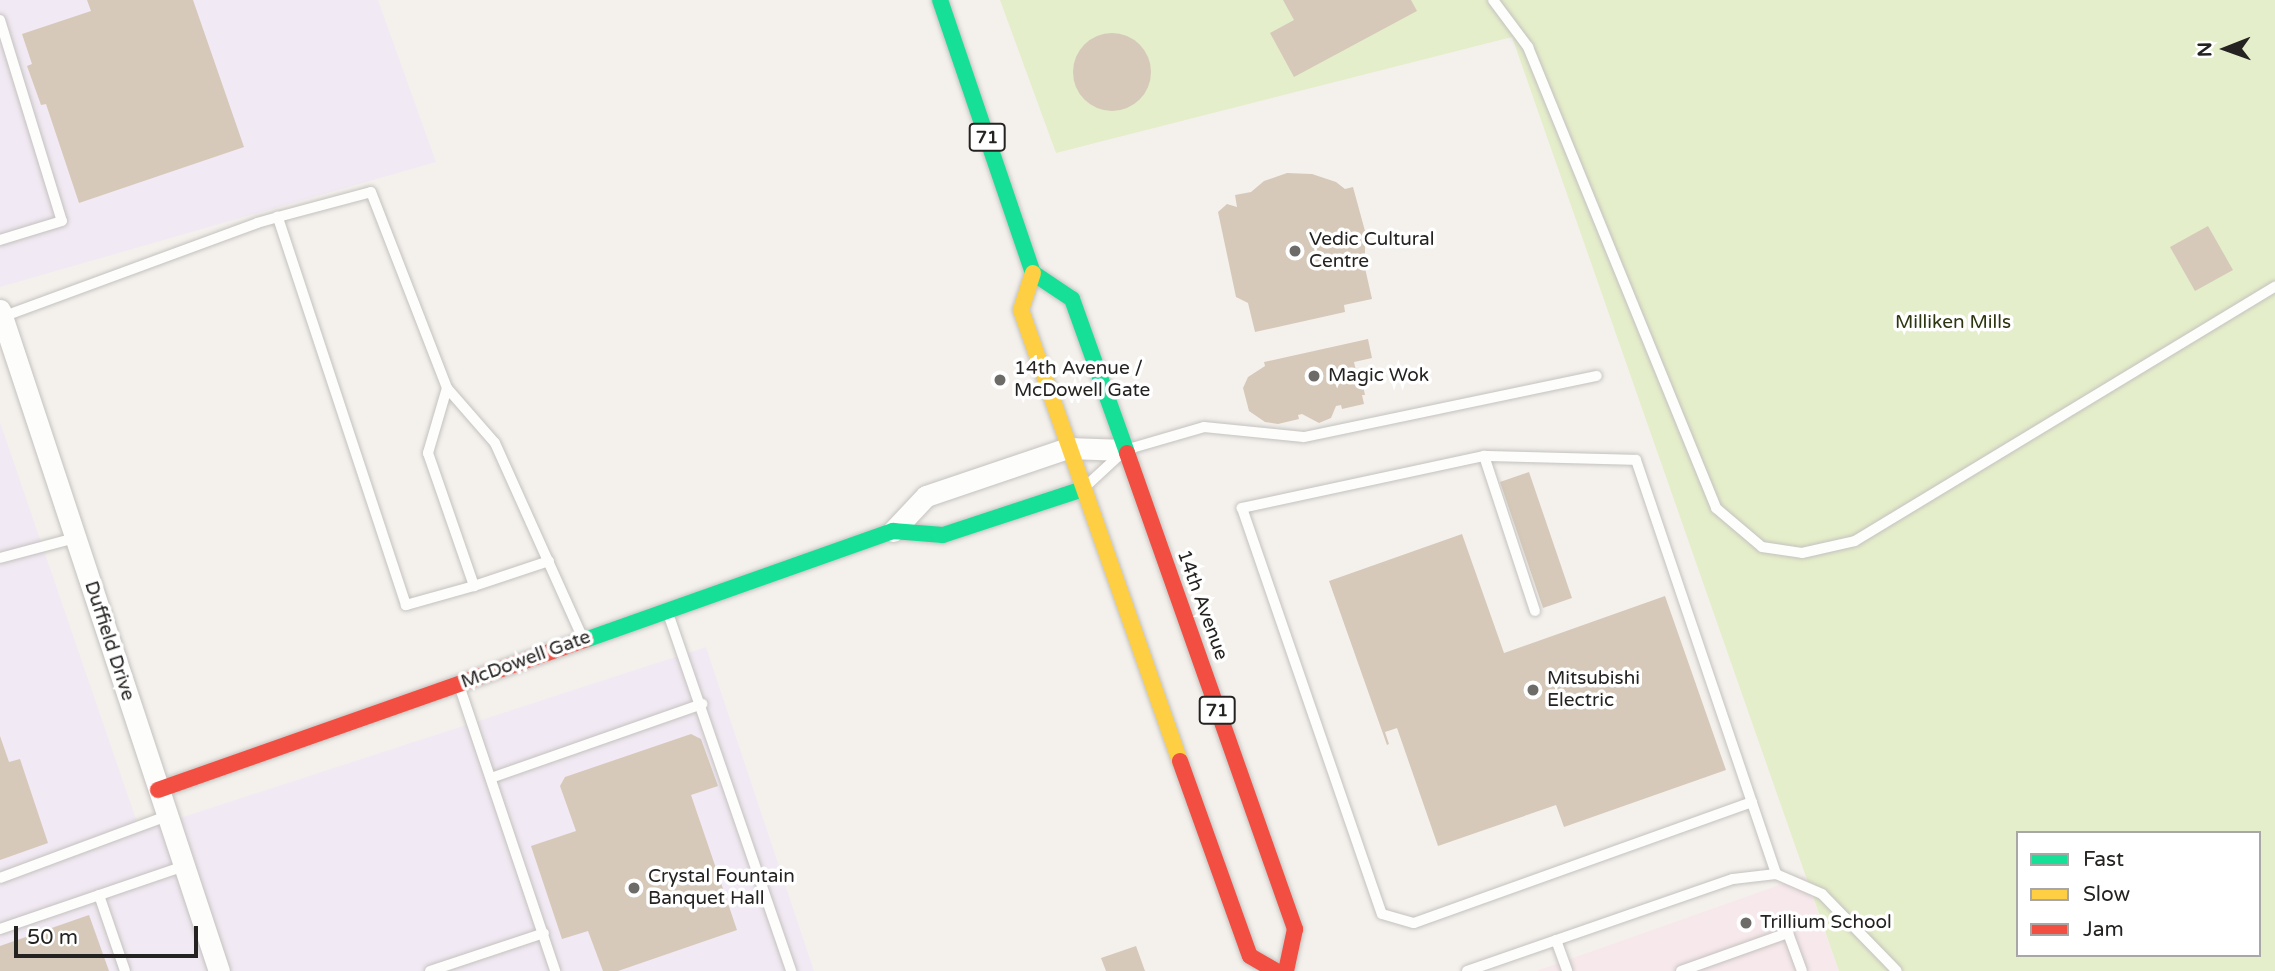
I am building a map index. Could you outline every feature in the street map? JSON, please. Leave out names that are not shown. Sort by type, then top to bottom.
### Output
[{"type":"main road","name":"71","points":[[940,0],[1033,273],[1021,310],[1068,448],[1250,956],[1276,971]]},
{"type":"main road","name":"14th Avenue","points":[[1033,273],[1072,299],[1295,929],[1286,971]]},
{"type":"main road","name":"McDowell Gate","points":[[158,790],[893,531],[943,536],[1083,489]]},
{"type":"street","name":"Duffield Drive","points":[[1,313],[8,359],[75,538],[219,971]]},
{"type":"street","name":"McDowell Gate","points":[[893,531],[926,496],[1068,448],[1125,450]]},
{"type":"lane","points":[[1493,0],[1528,47],[1716,508],[1762,547],[1802,553],[1855,541],[2275,287]]},
{"type":"lane","points":[[0,20],[62,221],[0,240]]},
{"type":"lane","points":[[1,313],[278,217],[371,192],[447,388],[495,443],[584,640]]},
{"type":"lane","points":[[278,217],[406,605],[549,561]]},
{"type":"lane","points":[[1083,489],[1125,450],[1204,427],[1304,437],[1597,376]]},
{"type":"lane","points":[[447,388],[428,453],[474,586]]},
{"type":"lane","points":[[1484,456],[1535,611]]},
{"type":"lane","points":[[1752,802],[1414,923],[1382,915],[1242,508],[1484,456],[1636,460],[1752,802],[1776,874]]},
{"type":"lane","points":[[0,558],[75,538]]},
{"type":"lane","points":[[667,610],[702,705],[790,971]]},
{"type":"lane","points":[[458,684],[555,971]]},
{"type":"lane","points":[[491,778],[702,705]]},
{"type":"lane","points":[[0,878],[167,816]]},
{"type":"lane","points":[[0,929],[184,866]]},
{"type":"lane","points":[[1467,971],[1733,878],[1776,874],[1822,894],[1897,971]]},
{"type":"lane","points":[[99,895],[125,971]]},
{"type":"lane","points":[[430,971],[544,933]]},
{"type":"lane","points":[[1681,971],[1788,933],[1802,971]]},
{"type":"lane","points":[[1556,940],[1567,971]]},
{"type":"shaded area","points":[[0,0],[378,0],[436,162],[0,287]]},
{"type":"shaded area","points":[[0,422],[140,831],[706,647],[814,971],[0,971]]},
{"type":"shaded area","name":"Trillium School","points":[[1805,876],[1839,971],[1536,971]]},
{"type":"green space","name":"Milliken Mills","points":[[1000,0],[2275,0],[2275,971],[1839,971],[1512,37],[1056,153]]},
{"type":"building","points":[[87,0],[193,0],[244,147],[79,203],[46,104],[41,105],[27,66],[32,64],[22,34],[91,11]]},
{"type":"building","points":[[1283,0],[1411,0],[1417,11],[1294,77],[1270,33],[1294,20]]},
{"type":"building","points":[[1112,33],[1127,36],[1144,50],[1151,72],[1148,87],[1134,104],[1112,111],[1097,108],[1080,94],[1073,72],[1076,57],[1090,40]]},
{"type":"building","name":"Vedic Cultural Centre","points":[[1287,173],[1312,174],[1336,182],[1345,189],[1353,187],[1365,231],[1365,268],[1372,299],[1344,305],[1345,312],[1255,332],[1248,303],[1236,297],[1218,212],[1227,204],[1237,207],[1235,195],[1251,192],[1264,181]]},
{"type":"building","points":[[2208,226],[2233,270],[2195,291],[2170,247]]},
{"type":"building","points":[[1368,339],[1372,358],[1354,362],[1357,375],[1361,375],[1364,404],[1342,409],[1341,405],[1336,406],[1331,418],[1319,423],[1302,414],[1298,415],[1299,419],[1278,424],[1265,422],[1249,411],[1243,388],[1248,377],[1265,366],[1264,362]]},
{"type":"building","points":[[1529,472],[1572,598],[1543,608],[1500,482]]},
{"type":"building","name":"Mitsubishi Electric","points":[[1462,534],[1504,653],[1665,596],[1726,770],[1564,827],[1556,805],[1438,846],[1397,728],[1385,732],[1389,744],[1387,745],[1329,581]]},
{"type":"building","name":"Crystal Fountain Banquet Hall","points":[[691,734],[701,739],[718,786],[691,795],[737,930],[618,971],[603,971],[588,931],[562,939],[531,846],[576,831],[560,786],[565,777]]},
{"type":"building","points":[[0,736],[9,762],[20,759],[48,843],[0,860]]},
{"type":"building","points":[[89,915],[109,971],[0,971],[0,946]]},
{"type":"building","points":[[1136,946],[1145,971],[1106,971],[1101,958]]},
{"type":"traffic: fast","points":[[940,0],[1033,273],[1072,299],[1127,453]]},
{"type":"traffic: fast","points":[[585,640],[893,531],[943,535],[1083,489]]},
{"type":"traffic: slow","points":[[1033,273],[1021,310],[1180,761]]},
{"type":"traffic: jam","points":[[1127,453],[1295,929],[1286,971]]},
{"type":"traffic: jam","points":[[158,790],[585,640]]},
{"type":"traffic: jam","points":[[1180,761],[1250,956],[1276,971]]},
{"type":"place","name":"Vedic Cultural Centre","points":[[1295,251]]},
{"type":"place","name":"Magic Wok","points":[[1314,376]]},
{"type":"place","name":"14th Avenue / McDowell Gate","points":[[1000,380]]},
{"type":"place","name":"Mitsubishi Electric","points":[[1533,690]]},
{"type":"place","name":"Crystal Fountain Banquet Hall","points":[[634,888]]},
{"type":"place","name":"Trillium School","points":[[1746,923]]}]
